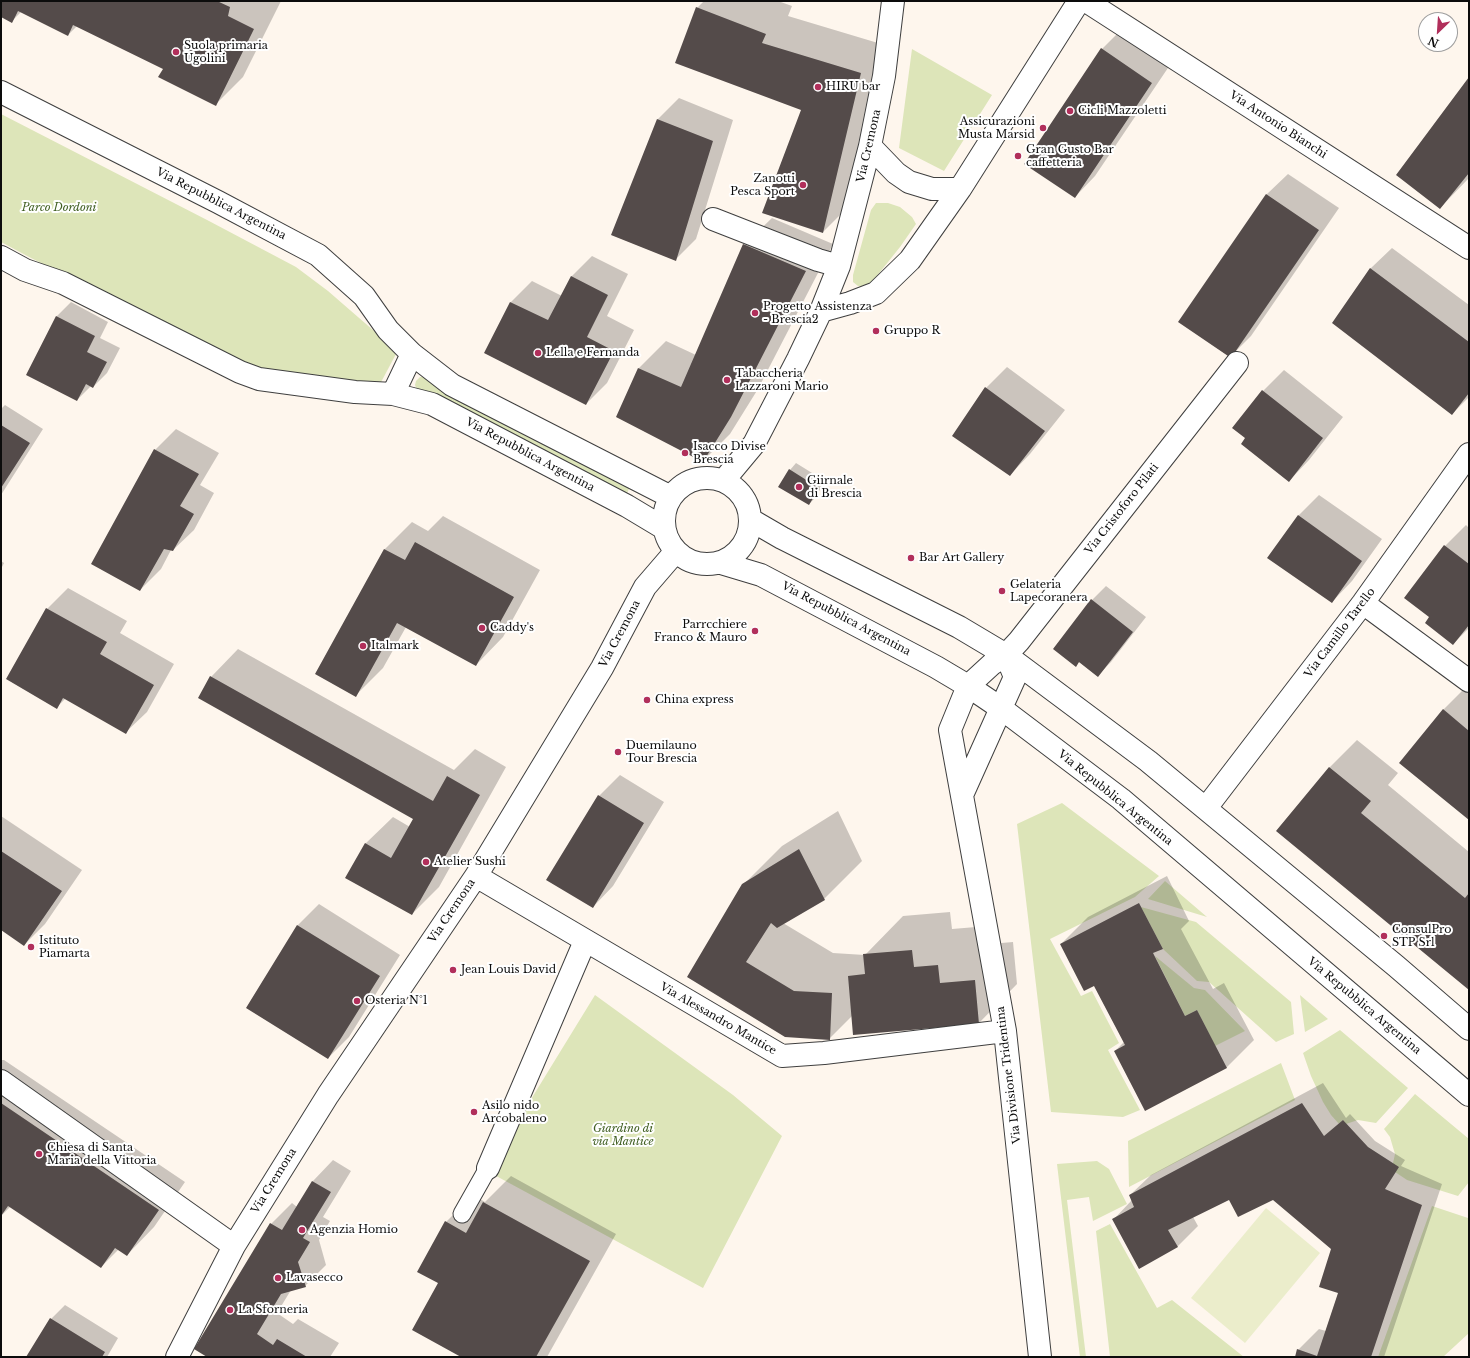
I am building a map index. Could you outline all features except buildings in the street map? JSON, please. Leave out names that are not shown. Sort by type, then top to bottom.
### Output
[{"type":"street","name":"Via Cremona","points":[[724,480],[754,444],[821,311],[839,266],[870,146],[884,76],[893,1]]},
{"type":"street","points":[[821,311],[876,293],[910,260],[960,190],[1079,1]]},
{"type":"street","name":"Via Antonio Bianchi","points":[[1086,1],[1469,248]]},
{"type":"street","name":"Via Repubblica Argentina","points":[[1,92],[218,202],[318,255],[364,296],[388,330],[412,354],[452,386],[671,497]]},
{"type":"street","points":[[870,146],[896,173],[909,182],[932,189],[960,190]]},
{"type":"street","points":[[713,219],[818,260],[839,266]]},
{"type":"street","name":"Via Repubblica Argentina","points":[[1,257],[25,270],[63,282],[240,372],[259,379],[355,392],[393,394],[432,404],[627,506],[662,527],[668,541],[686,560],[704,565],[721,562],[737,554],[747,538],[751,520]]},
{"type":"street","points":[[393,394],[412,354]]},
{"type":"street","name":"Via Cristoforo Pilati","points":[[1006,655],[1019,641],[1237,363]]},
{"type":"street","name":"Via Camillo Tarello","points":[[1206,808],[1363,603],[1469,454]]},
{"type":"street","points":[[662,527],[667,503],[679,488],[690,481],[705,478],[724,480],[736,489],[747,503],[751,520],[782,538],[959,627],[1006,655],[1148,761],[1396,966],[1469,1029]]},
{"type":"street","name":"Via Cremona","points":[[177,1357],[234,1246],[328,1095],[476,876],[602,668],[645,587],[676,551]]},
{"type":"street","name":"Via Repubblica Argentina","points":[[721,562],[761,575],[936,667],[1002,709],[1121,799],[1469,1095]]},
{"type":"street","points":[[1363,603],[1469,681]]},
{"type":"street","points":[[962,795],[1002,709],[1015,677],[1006,655]]},
{"type":"street","name":"Via Divisione Tridentina","points":[[1006,655],[992,664],[968,686],[950,730],[1005,1031],[1040,1357]]},
{"type":"street","name":"Via Alessandro Mantice","points":[[476,876],[782,1056],[824,1053],[1005,1031]]},
{"type":"street","points":[[488,1168],[585,941]]},
{"type":"street","points":[[1,1081],[234,1246]]},
{"type":"lane","points":[[462,1214],[488,1168]]},
{"type":"green space","points":[[912,49],[992,95],[944,171],[899,148]]},
{"type":"green space","name":"Parco Dordoni","points":[[1,114],[296,267],[328,291],[396,350],[396,354],[379,386],[262,370],[217,351],[1,242]]},
{"type":"green space","points":[[876,203],[888,203],[900,207],[912,217],[916,224],[872,282],[866,287],[858,286],[853,282],[853,275],[871,210]]},
{"type":"green space","points":[[420,377],[424,377],[630,487],[625,497],[417,390],[415,385],[416,381]]},
{"type":"green space","points":[[1062,803],[1159,876],[1135,897],[1050,939],[1081,996],[1092,991],[1119,1043],[1108,1050],[1140,1110],[1123,1117],[1051,1112],[1017,824]]},
{"type":"green space","points":[[1165,881],[1207,917],[1148,899]]},
{"type":"green space","points":[[1141,907],[1196,922],[1291,1002],[1294,1034],[1276,1042],[1209,982],[1197,981],[1163,949]]},
{"type":"green space","points":[[1155,956],[1194,988],[1205,990],[1245,1031],[1215,1046],[1197,1010],[1185,1016]]},
{"type":"green space","name":"Giardino di via Mantice","points":[[595,995],[733,1095],[782,1136],[703,1288],[487,1171]]},
{"type":"green space","points":[[1300,995],[1328,1019],[1305,1032]]},
{"type":"green space","points":[[1340,1030],[1408,1088],[1376,1123],[1358,1120],[1346,1124],[1343,1120],[1339,1124],[1323,1102],[1311,1076],[1303,1053]]},
{"type":"green space","points":[[1281,1063],[1295,1100],[1129,1187],[1128,1141]]},
{"type":"green space","points":[[1415,1094],[1469,1139],[1469,1182],[1458,1196],[1407,1180],[1395,1172],[1393,1163],[1395,1154],[1390,1137],[1384,1129]]},
{"type":"green space","points":[[1097,1161],[1109,1169],[1127,1204],[1093,1221],[1089,1197],[1067,1200],[1086,1357],[1080,1357],[1057,1164]]},
{"type":"green space","points":[[1432,1206],[1468,1218],[1469,1217],[1469,1333],[1443,1357],[1378,1357]]},
{"type":"green space","points":[[1266,1208],[1320,1253],[1245,1343],[1191,1298]]},
{"type":"green space","points":[[1110,1224],[1157,1308],[1172,1300],[1244,1357],[1110,1357],[1096,1231]]},
{"type":"place","name":"Suola primaria Ugolini","points":[[176,52]]},
{"type":"place","name":"HIRU bar","points":[[818,87]]},
{"type":"place","name":"Cicli Mazzoletti","points":[[1070,111]]},
{"type":"place","name":"Assicurazioni Musta Marsid","points":[[1043,128]]},
{"type":"place","name":"Gran Gusto Bar caffetteria","points":[[1018,156]]},
{"type":"place","name":"Zanotti Pesca Sport","points":[[803,185]]},
{"type":"place","name":"Progetto Assistenza - Brescia2","points":[[755,313]]},
{"type":"place","name":"Gruppo R","points":[[876,331]]},
{"type":"place","name":"Lella e Fernanda","points":[[538,353]]},
{"type":"place","name":"Tabaccheria Lazzaroni Mario","points":[[727,380]]},
{"type":"place","name":"Isacco Divise Brescia","points":[[685,453]]},
{"type":"place","name":"Giirnale di Brescia","points":[[799,487]]},
{"type":"place","name":"Bar Art Gallery","points":[[911,558]]},
{"type":"place","name":"Gelateria Lapecoranera","points":[[1002,591]]},
{"type":"place","name":"Caddy's","points":[[482,628]]},
{"type":"place","name":"Parrcchiere Franco & Mauro","points":[[755,631]]},
{"type":"place","name":"Italmark","points":[[363,646]]},
{"type":"place","name":"China express","points":[[647,700]]},
{"type":"place","name":"Duemilauno Tour Brescia","points":[[618,752]]},
{"type":"place","name":"Atelier Sushi","points":[[426,862]]},
{"type":"place","name":"ConsulPro STP Srl","points":[[1384,936]]},
{"type":"place","name":"Istituto Piamarta","points":[[31,947]]},
{"type":"place","name":"Jean Louis David","points":[[453,970]]},
{"type":"place","name":"Osteria N°1","points":[[357,1001]]},
{"type":"place","name":"Asilo nido Arcobaleno","points":[[474,1112]]},
{"type":"place","name":"Chiesa di Santa Maria della Vittoria","points":[[39,1154]]},
{"type":"place","name":"Agenzia Homio","points":[[302,1230]]},
{"type":"place","name":"Lavasecco","points":[[278,1278]]},
{"type":"place","name":"La Sforneria","points":[[230,1310]]}]
